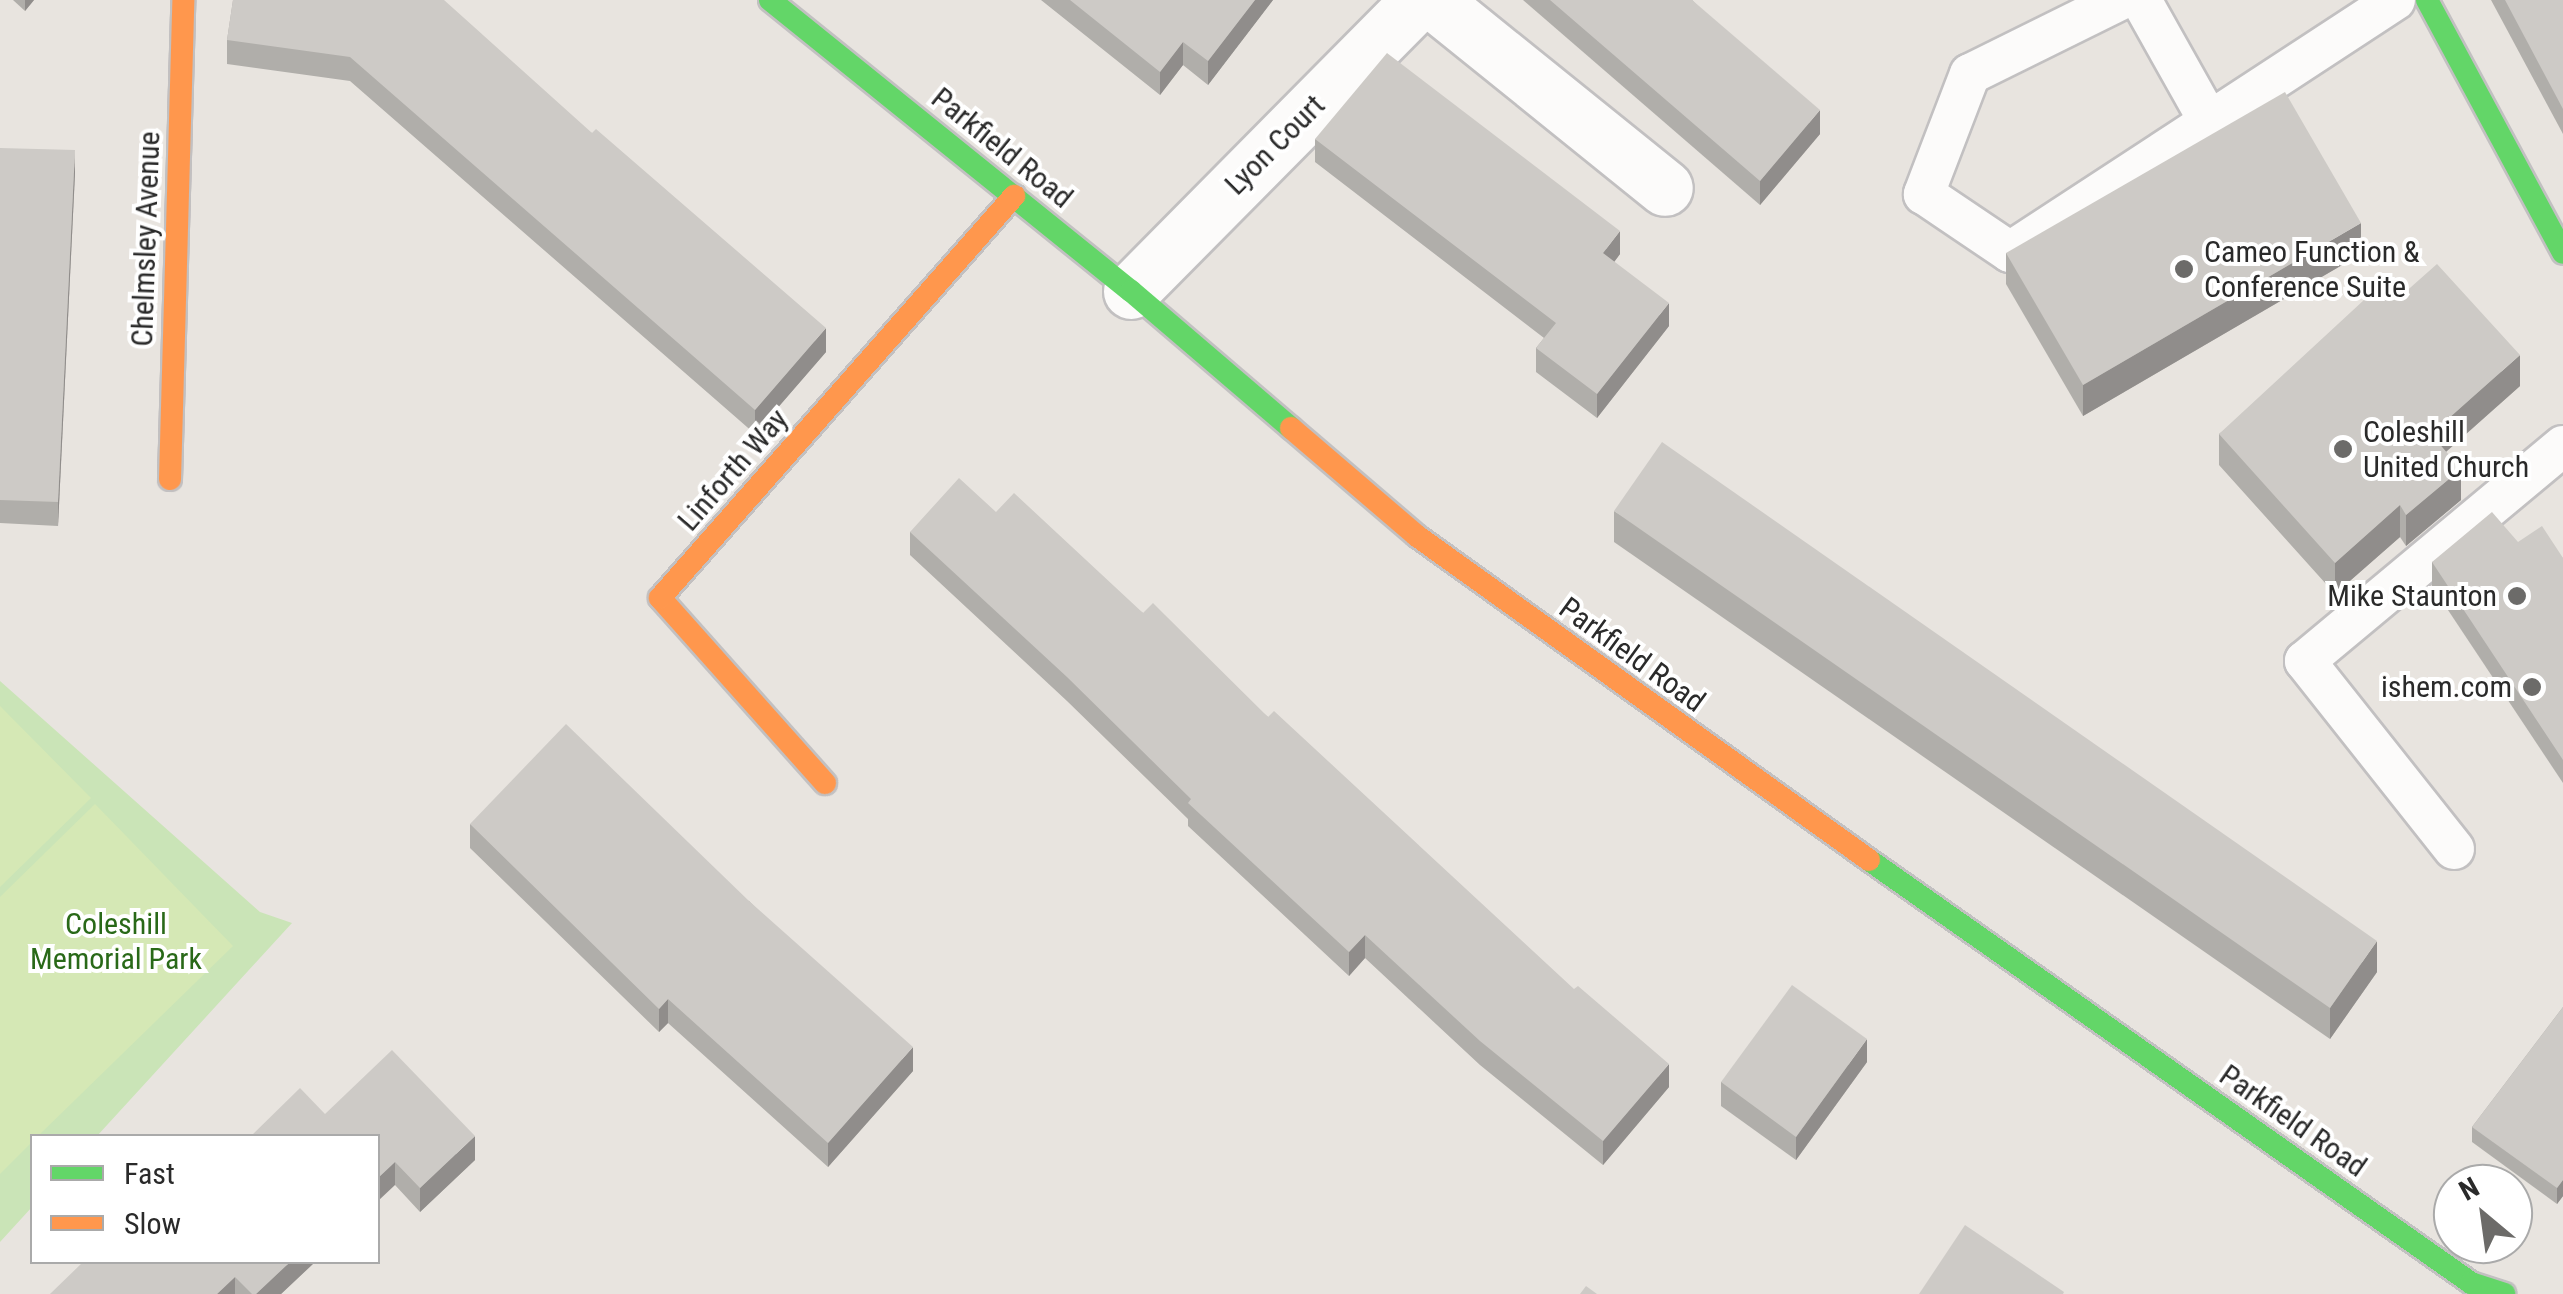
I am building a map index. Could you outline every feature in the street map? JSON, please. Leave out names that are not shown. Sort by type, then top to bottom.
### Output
[{"type":"street","name":"Chelmsley Avenue","points":[[170,480],[183,0]]},
{"type":"street","name":"Parkfield Road","points":[[770,0],[1132,291],[1418,536],[1738,769],[2480,1290]]},
{"type":"street","name":"Lyon Court","points":[[1132,291],[1420,0]]},
{"type":"street","points":[[1432,0],[1665,188]]},
{"type":"street","points":[[2427,0],[2563,253]]},
{"type":"street","name":"Linforth Way","points":[[825,783],[660,598],[1014,196]]},
{"type":"lane","points":[[2120,0],[1970,74],[1924,194],[2010,252],[2395,0]]},
{"type":"lane","points":[[2142,0],[2209,122]]},
{"type":"lane","points":[[2454,849],[2305,661],[2563,446]]},
{"type":"green space","name":"Coleshill Memorial Park","points":[[0,681],[260,912],[292,923],[99,1134],[30,1134],[30,1209],[0,1242]]},
{"type":"green space","points":[[0,706],[91,798],[0,887]]},
{"type":"green space","points":[[95,804],[233,946],[40,1134],[30,1134],[30,1144],[0,1174],[0,897]]},
{"type":"building","points":[[233,0],[444,0],[592,133],[596,129],[826,328],[755,410],[350,57],[227,40]]},
{"type":"building","points":[[1070,0],[1255,0],[1208,61],[1183,42],[1160,72]]},
{"type":"building","points":[[1550,0],[1692,0],[1820,110],[1760,181]]},
{"type":"building","points":[[2505,0],[2563,0],[2563,109]]},
{"type":"building","points":[[1387,53],[1620,231],[1603,253],[1669,303],[1597,394],[1536,348],[1556,323],[1315,139]]},
{"type":"building","name":"Cameo Function & Conference Suite","points":[[2285,92],[2361,223],[2083,385],[2006,253]]},
{"type":"building","points":[[0,148],[75,150],[58,502],[0,500]]},
{"type":"building","name":"Coleshill United Church","points":[[2437,264],[2520,355],[2431,434],[2461,469],[2406,515],[2400,505],[2335,563],[2219,434],[2391,275],[2402,295]]},
{"type":"building","points":[[1662,442],[2377,941],[2330,1008],[1614,511]]},
{"type":"building","points":[[959,478],[996,512],[1014,493],[1143,613],[1153,603],[1268,717],[1274,711],[1574,989],[1578,986],[1669,1064],[1603,1141],[1480,1041],[1365,935],[1349,952],[1188,803],[1191,799],[1067,677],[910,532]]},
{"type":"building","points":[[2492,512],[2518,542],[2542,526],[2563,558],[2563,760],[2432,562]]},
{"type":"building","points":[[566,724],[749,901],[913,1047],[828,1143],[668,999],[659,1009],[470,824]]},
{"type":"building","points":[[1792,985],[1867,1039],[1796,1137],[1721,1082]]},
{"type":"building","points":[[2563,1007],[2563,1180],[2557,1188],[2533,1171],[2533,1164],[2524,1164],[2472,1127]]},
{"type":"building","points":[[392,1050],[475,1136],[420,1188],[395,1162],[380,1176],[380,1134],[253,1134],[300,1088],[325,1114]]},
{"type":"building","points":[[1965,1225],[2064,1292],[2063,1294],[1919,1294]]},
{"type":"building","points":[[81,1264],[288,1264],[256,1294],[235,1277],[217,1294],[50,1294]]},
{"type":"building","points":[[1586,1286],[1597,1294],[1580,1294]]},
{"type":"traffic: fast","points":[[770,0],[1131,291],[1291,428]]},
{"type":"traffic: fast","points":[[2427,0],[2563,253]]},
{"type":"traffic: fast","points":[[1869,860],[2471,1283],[2504,1294]]},
{"type":"traffic: slow","points":[[170,479],[183,0]]},
{"type":"traffic: slow","points":[[825,783],[660,598],[1014,196]]},
{"type":"traffic: slow","points":[[1291,428],[1417,536],[1869,860]]},
{"type":"place","name":"Cameo Function & Conference Suite","points":[[2184,269]]},
{"type":"place","name":"Coleshill United Church","points":[[2343,449]]},
{"type":"place","name":"Mike Staunton","points":[[2517,596]]},
{"type":"place","name":"ishem.com","points":[[2532,687]]}]
